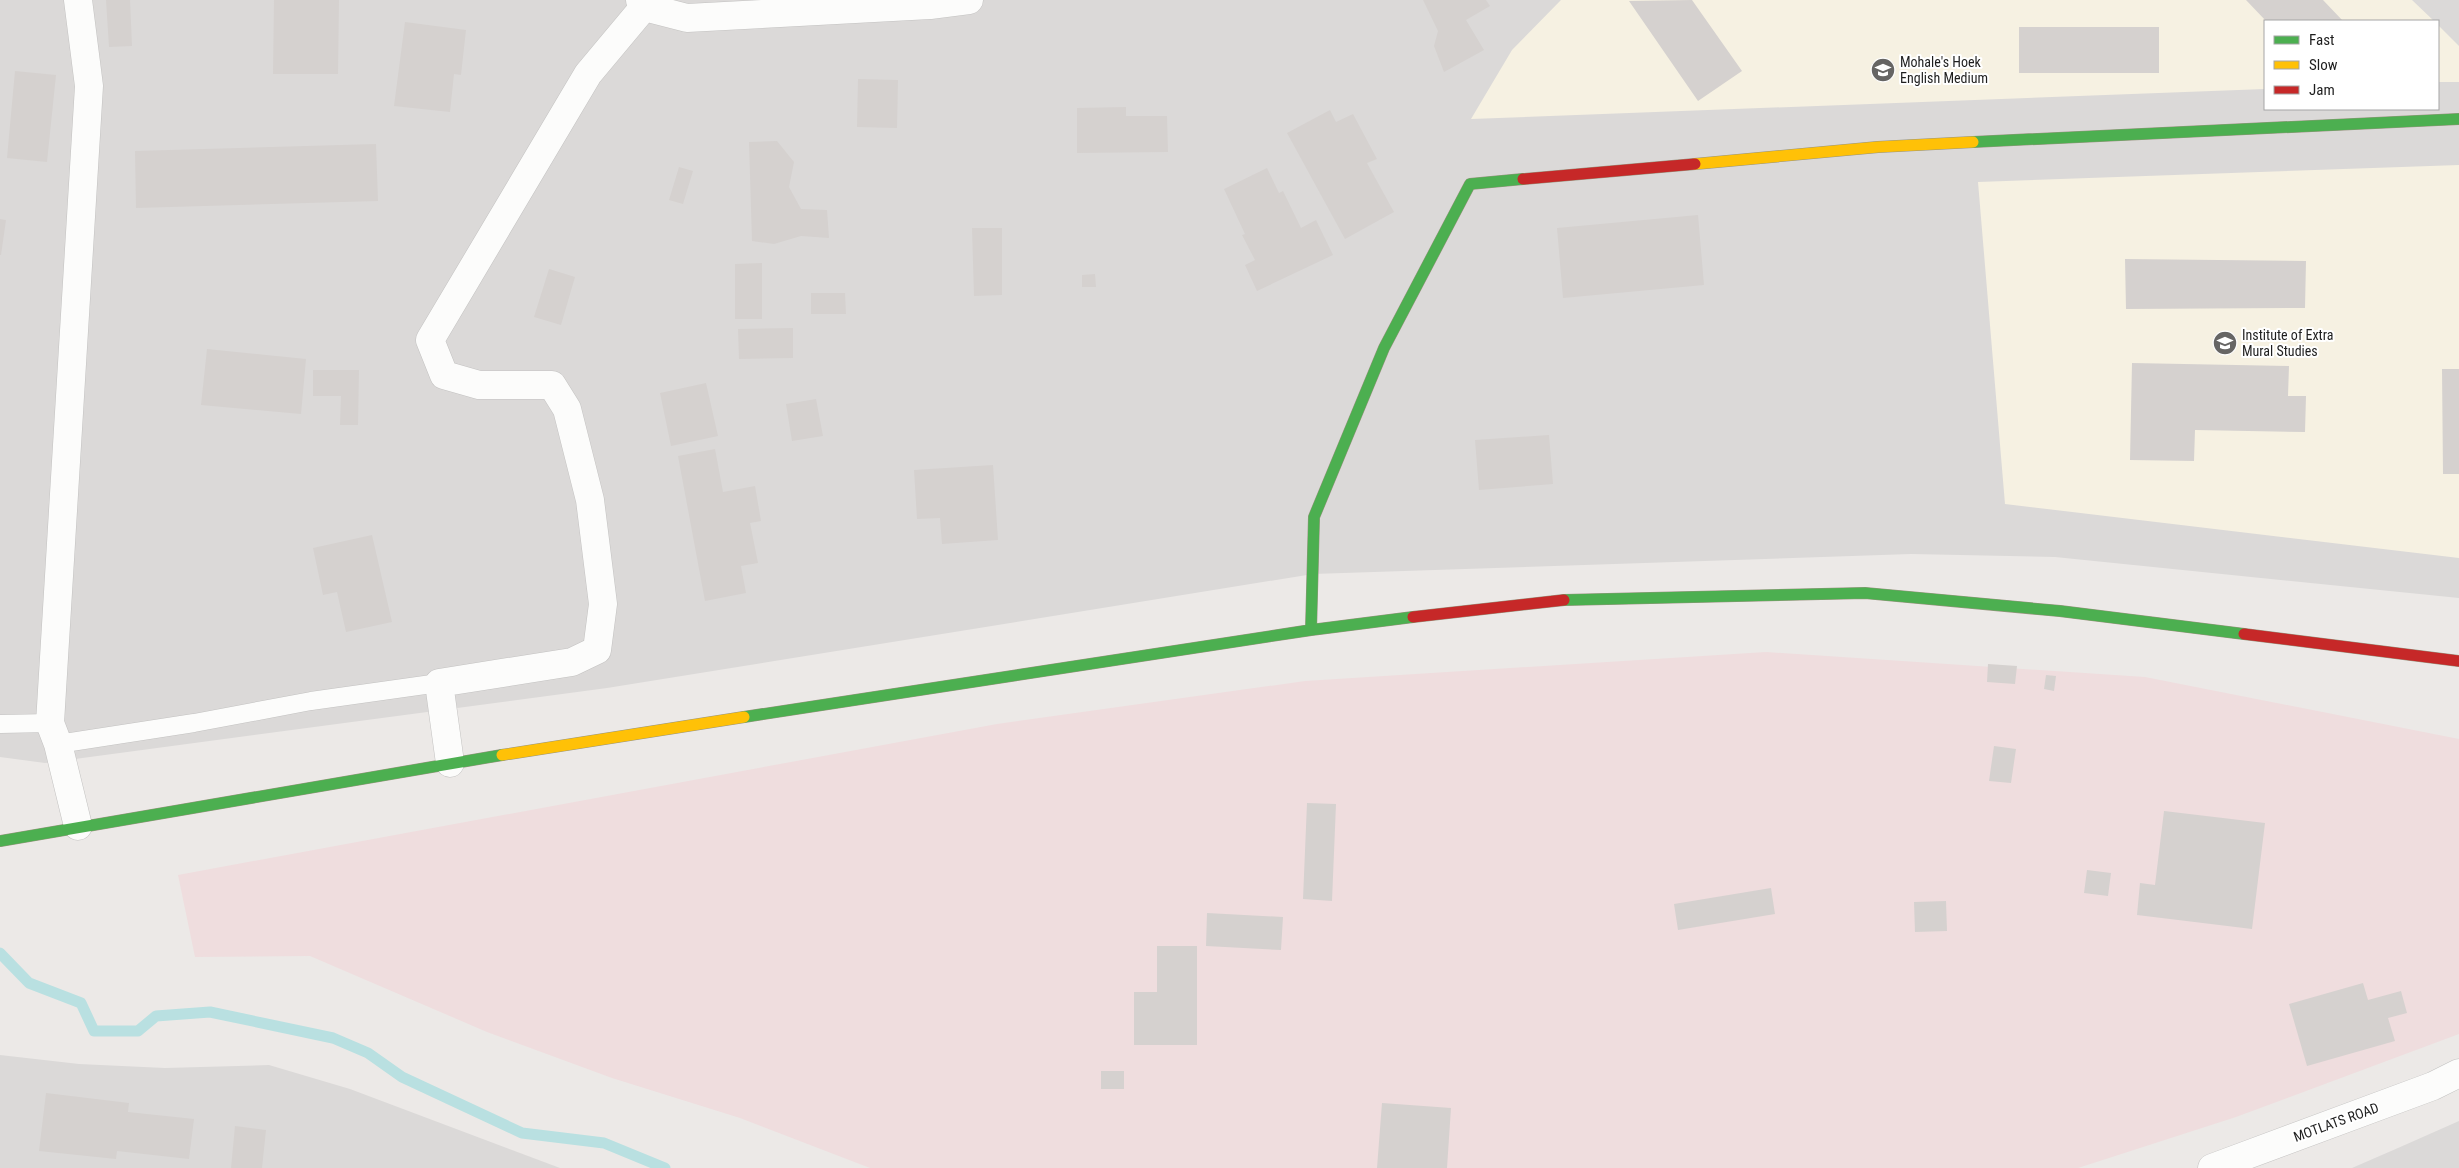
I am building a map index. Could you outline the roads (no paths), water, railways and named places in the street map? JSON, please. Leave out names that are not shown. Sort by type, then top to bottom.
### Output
[{"type":"main road","points":[[1311,630],[1314,517],[1384,348],[1470,184],[1878,147],[2459,118]]},
{"type":"main road","points":[[0,841],[450,763],[1311,630],[1546,600],[1865,593],[2060,611],[2459,661]]},
{"type":"street","points":[[78,0],[89,86],[54,734],[78,826]]},
{"type":"street","points":[[450,763],[439,683],[572,662],[597,650],[603,604],[590,500],[567,409],[552,385],[479,385],[444,375],[430,340],[588,74],[642,4],[687,18],[930,5],[969,0]]},
{"type":"street","name":"MOTLATS ROAD","points":[[2212,1168],[2433,1086],[2459,1073]]},
{"type":"lane","points":[[0,724],[54,734],[194,723],[311,700],[439,683]]},
{"type":"waterway","points":[[0,953],[29,983],[81,1003],[94,1031],[138,1031],[156,1016],[210,1012],[333,1038],[368,1053],[402,1077],[522,1133],[604,1143],[665,1168]]},
{"type":"place","name":"Mohale's Hoek English Medium","points":[[1883,70]]},
{"type":"place","name":"Institute of Extra Mural Studies","points":[[2225,343]]}]
